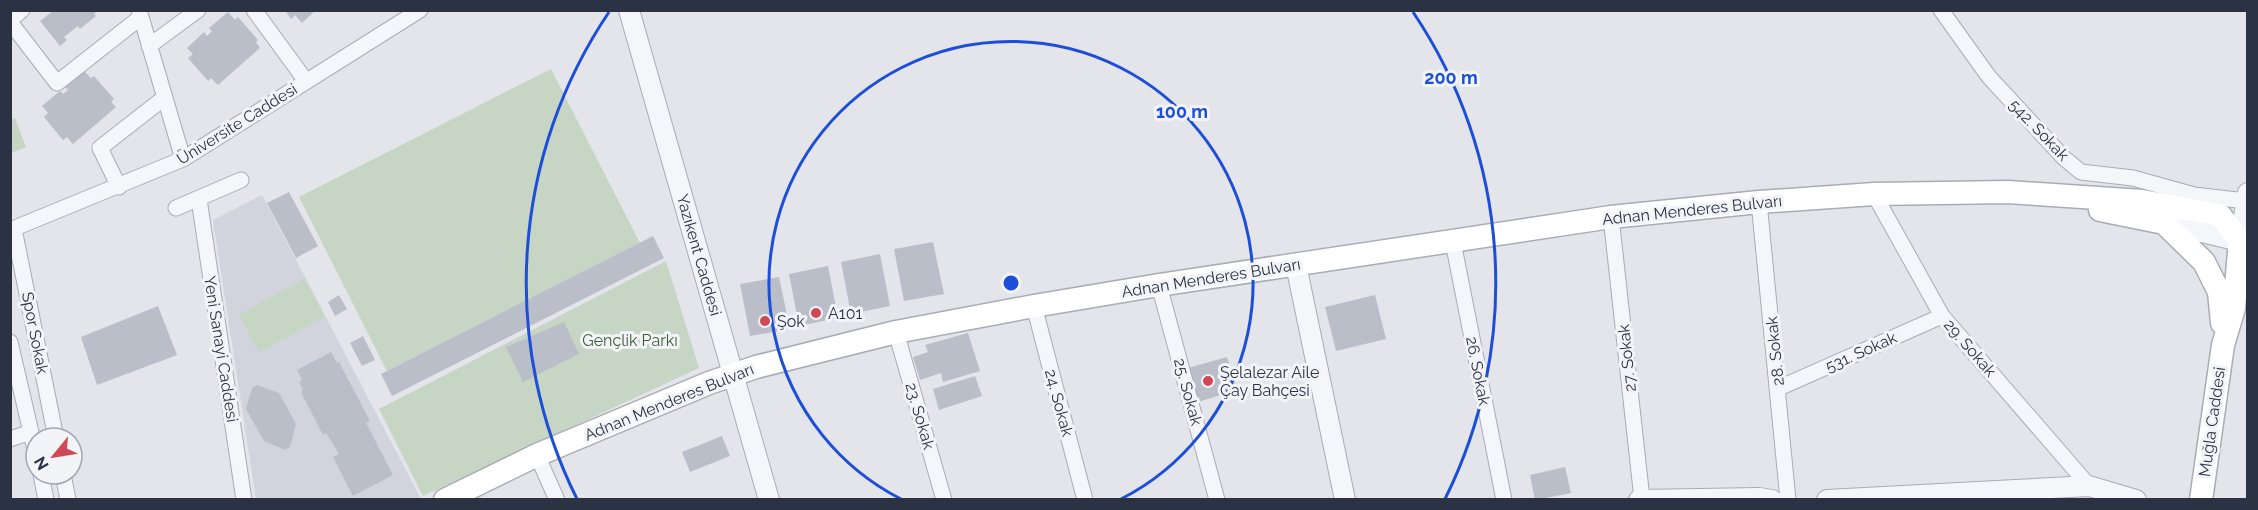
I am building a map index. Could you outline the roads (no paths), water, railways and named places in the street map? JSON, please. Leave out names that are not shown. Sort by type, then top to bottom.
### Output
[{"type":"main road","name":"Adnan Menderes Bulvarı","points":[[2008,192],[2164,224]]},
{"type":"main road","name":"Adnan Menderes Bulvarı","points":[[445,500],[537,455],[733,375],[756,367],[896,332],[1160,285],[1611,217],[1760,202],[1874,194],[2008,192],[2142,201],[2220,215],[2244,242]]},
{"type":"main road","name":"Muğla Caddesi","points":[[2164,224],[2204,262],[2219,292],[2223,345]]},
{"type":"main road","name":"Muğla Caddesi","points":[[2200,500],[2223,345],[2234,309],[2244,242]]},
{"type":"street","points":[[22,10],[10,21],[57,83],[140,14],[183,159]]},
{"type":"street","points":[[149,46],[198,10]]},
{"type":"street","points":[[254,10],[306,81]]},
{"type":"street","name":"Üniversite Caddesi","points":[[12,230],[183,159],[306,81],[402,15],[420,10]]},
{"type":"street","name":"Yazıkent Caddesi","points":[[629,10],[769,500]]},
{"type":"street","name":"542. Sokak","points":[[1941,10],[1989,77],[2064,158],[2081,172],[2133,178],[2194,195],[2247,197]]},
{"type":"street","points":[[119,187],[99,148],[164,98]]},
{"type":"street","points":[[176,208],[241,180]]},
{"type":"street","name":"29. Sokak","points":[[1874,194],[1942,316],[2090,486]]},
{"type":"street","points":[[2244,242],[2247,197]]},
{"type":"street","name":"Yeni Sanayi Caddesi","points":[[199,199],[244,500]]},
{"type":"street","name":"28. Sokak","points":[[1760,202],[1788,500]]},
{"type":"street","name":"27. Sokak","points":[[1611,217],[1640,499]]},
{"type":"street","name":"Adnan Menderes Bulvarı","points":[[2164,224],[2244,242]]},
{"type":"street","name":"Spor Sokak","points":[[12,230],[53,426]]},
{"type":"street","name":"26. Sokak","points":[[1453,242],[1504,500]]},
{"type":"street","points":[[1296,265],[1344,500]]},
{"type":"street","name":"25. Sokak","points":[[1160,285],[1217,500]]},
{"type":"street","name":"24. Sokak","points":[[1034,306],[1085,500]]},
{"type":"street","name":"531. Sokak","points":[[1779,388],[1942,316]]},
{"type":"street","name":"23. Sokak","points":[[896,332],[944,500]]},
{"type":"street","name":"Spor Sokak","points":[[10,342],[30,426]]},
{"type":"street","points":[[537,455],[557,500]]},
{"type":"street","points":[[1827,500],[2090,486],[2136,500]]},
{"type":"street","points":[[1640,499],[1763,499]]},
{"type":"place","name":"A101","points":[[816,313]]},
{"type":"place","name":"Şok","points":[[765,321]]},
{"type":"place","name":"Şelalezar Aile Çay Bahçesi","points":[[1208,381]]},
{"type":"park label","name":"Gençlik Parkı","points":[[630,340]]}]
